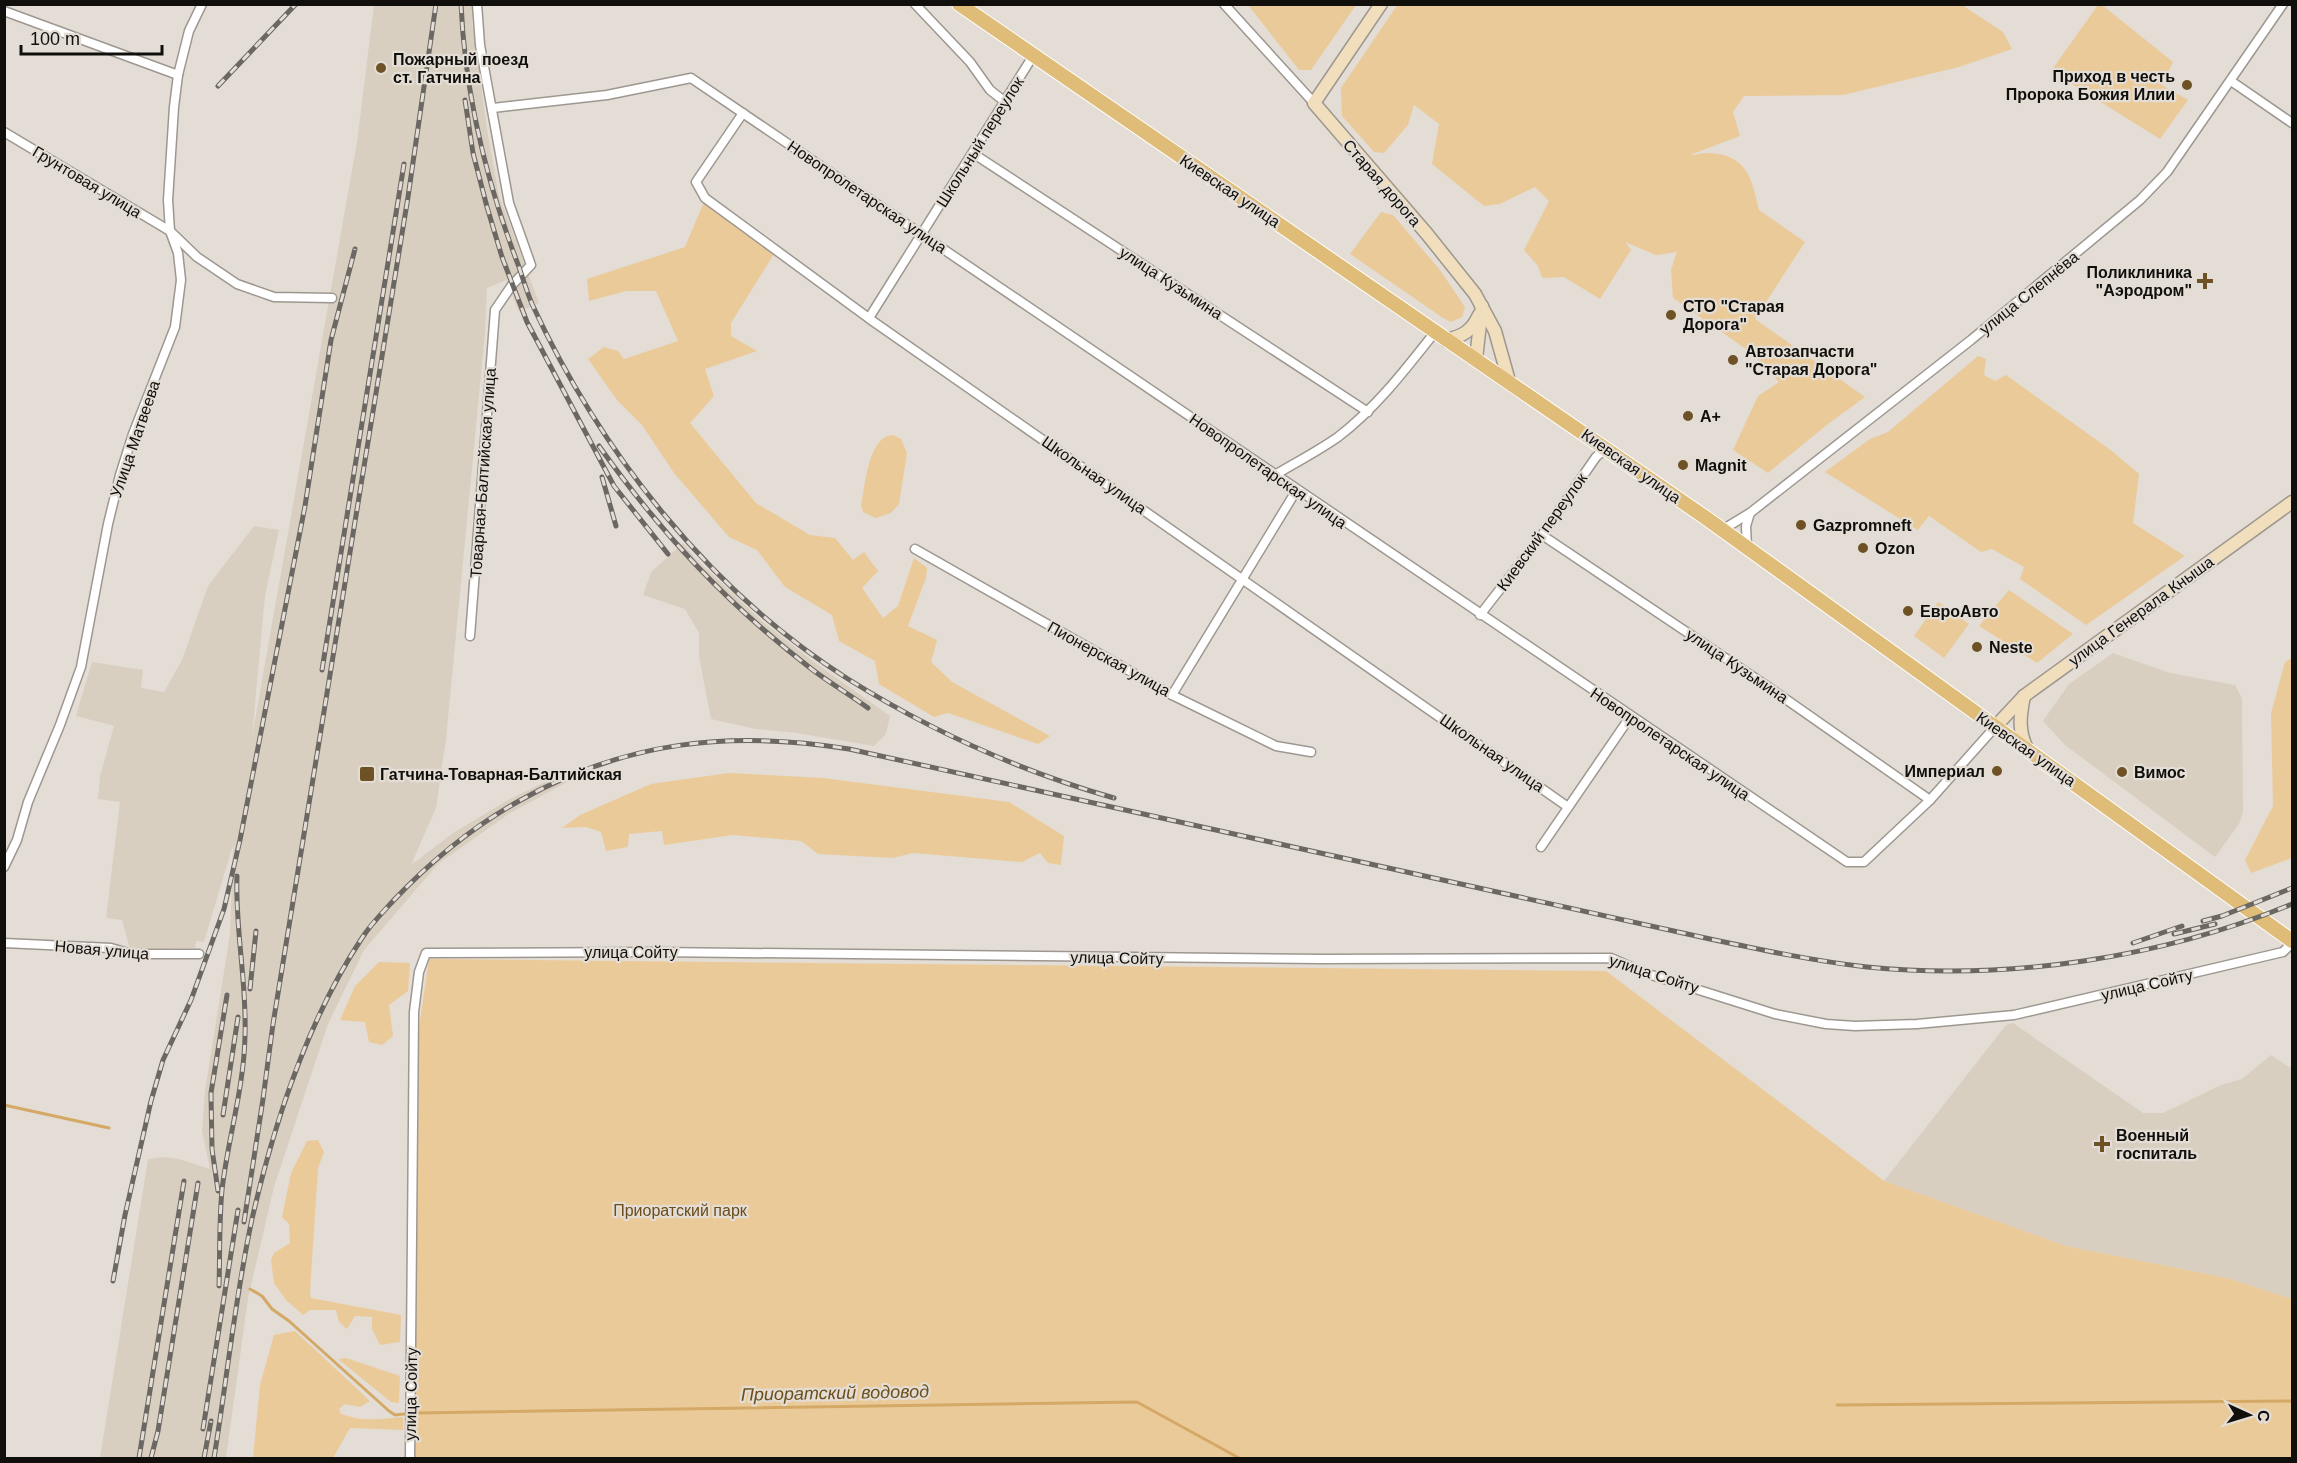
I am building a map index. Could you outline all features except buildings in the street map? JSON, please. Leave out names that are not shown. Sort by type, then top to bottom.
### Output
[{"type":"main road","name":"Киевская улица","points":[[959,4],[1747,547],[2292,942]]},
{"type":"street","name":"Улица Матвеева","points":[[4,867],[17,840],[28,802],[81,667],[108,525],[120,475],[133,434],[175,327],[181,280],[178,253],[170,231],[168,200],[174,107],[178,75],[189,31],[202,4]]},
{"type":"street","points":[[477,4],[480,45],[494,108]]},
{"type":"street","points":[[915,4],[970,62],[990,90],[1004,101]]},
{"type":"street","name":"Старая дорога","points":[[1224,4],[1314,103],[1447,258],[1482,305],[1495,331],[1509,381]]},
{"type":"street","points":[[1314,103],[1381,4]]},
{"type":"street","name":"улица Слепнёва","points":[[1722,530],[1750,513],[1971,340],[2140,200],[2167,172],[2283,4]]},
{"type":"street","points":[[4,11],[178,75]]},
{"type":"street","name":"Школьный переулок","points":[[869,318],[974,154],[1033,56]]},
{"type":"street","name":"Новопролетарская улица","points":[[494,108],[607,94],[691,78],[1296,491],[1847,862],[1864,862],[1930,800]]},
{"type":"street","points":[[2231,81],[2292,123]]},
{"type":"street","name":"Товарная-Балтийская улица","points":[[470,636],[495,310],[512,285],[531,265],[509,203],[494,108]]},
{"type":"street","name":"Школьная улица","points":[[743,113],[696,182],[705,198],[869,318],[1568,807]]},
{"type":"street","name":"Грунтовая улица","points":[[4,132],[170,231],[197,257],[237,284],[274,297],[332,298]]},
{"type":"street","name":"улица Кузьмина","points":[[974,154],[1368,412]]},
{"type":"street","points":[[1275,475],[1337,438],[1368,412],[1441,336],[1466,333],[1474,325],[1482,305]]},
{"type":"street","points":[[1476,359],[1482,305]]},
{"type":"street","points":[[1476,359],[1491,343],[1495,331]]},
{"type":"street","name":"Киевский переулок","points":[[1480,615],[1542,535],[1596,457],[1605,449]]},
{"type":"street","points":[[1172,695],[1296,491]]},
{"type":"street","name":"улица Генерала Кныша","points":[[1995,727],[2024,696],[2292,502]]},
{"type":"street","points":[[1747,547],[1746,533],[1750,513]]},
{"type":"street","name":"улица Кузьмина","points":[[1542,535],[1767,686],[1930,800]]},
{"type":"street","name":"Пионерская улица","points":[[915,549],[1172,695],[1276,746],[1311,752]]},
{"type":"street","points":[[2024,696],[2020,729],[2027,749]]},
{"type":"street","points":[[1540,847],[1630,717]]},
{"type":"street","points":[[1930,800],[1995,727]]},
{"type":"street","name":"улица Сойту","points":[[410,1458],[414,1012],[419,972],[426,953],[655,951],[1322,959],[1611,958],[1645,973],[1775,1014],[1826,1024],[1855,1026],[1917,1024],[2014,1015],[2283,952],[2292,942]]},
{"type":"street","name":"Новая улица","points":[[4,944],[111,948],[132,954],[199,954]]},
{"type":"shaded area","points":[[374,5],[472,5],[472,23],[499,196],[539,303],[519,312],[506,280],[487,288],[485,333],[446,739],[436,808],[411,865],[453,833],[508,800],[569,770],[573,779],[510,813],[438,864],[364,950],[328,1024],[274,1187],[248,1298],[226,1458],[100,1458],[148,1159],[163,1157],[179,1159],[210,1169],[202,1131],[205,1091],[230,934],[233,845],[204,942],[196,941],[195,948],[130,949],[122,920],[106,918],[120,802],[98,799],[100,776],[114,726],[76,716],[92,662],[143,670],[141,688],[164,692],[182,660],[208,586],[254,526],[279,530],[265,596],[252,737],[357,142]]},
{"type":"shaded area","points":[[683,543],[696,559],[763,622],[814,662],[890,716],[886,734],[874,746],[756,729],[711,719],[699,657],[699,633],[685,609],[643,595],[651,572]]},
{"type":"shaded area","points":[[2113,653],[2170,673],[2235,685],[2242,698],[2243,812],[2239,824],[2215,857],[2065,745],[2043,721],[2069,684]]},
{"type":"shaded area","name":"Военный госпиталь","points":[[2013,1023],[2143,1113],[2163,1113],[2221,1085],[2242,1079],[2271,1055],[2292,1069],[2292,1299],[2227,1278],[2066,1246],[1884,1181],[2006,1025]]},
{"type":"green space","points":[[1398,4],[1962,5],[2003,32],[2012,49],[1959,67],[1843,95],[1744,96],[1733,112],[1740,136],[1690,155],[1721,154],[1739,163],[1746,170],[1754,188],[1759,210],[1805,242],[1755,319],[1865,397],[1768,473],[1733,450],[1758,396],[1779,382],[1753,354],[1673,298],[1671,270],[1677,252],[1656,255],[1625,242],[1631,250],[1600,299],[1564,277],[1542,278],[1538,266],[1524,250],[1549,201],[1535,187],[1500,204],[1484,206],[1432,164],[1439,124],[1414,105],[1408,125],[1384,153],[1374,152],[1342,116],[1341,88]]},
{"type":"green space","points":[[1248,5],[1356,5],[1311,70],[1299,70]]},
{"type":"green space","points":[[2098,5],[2102,5],[2173,62],[2162,85],[2188,100],[2160,139],[2051,71]]},
{"type":"green space","points":[[704,202],[774,254],[731,323],[731,336],[757,351],[705,369],[714,396],[690,423],[756,503],[810,535],[835,538],[853,560],[864,552],[878,571],[862,588],[883,618],[898,606],[914,558],[927,568],[926,578],[908,626],[937,640],[931,662],[952,682],[1050,736],[1038,744],[948,713],[934,717],[879,684],[875,661],[839,641],[832,615],[785,587],[757,550],[729,537],[674,473],[642,425],[617,400],[588,359],[604,347],[618,351],[624,359],[678,341],[656,291],[626,291],[589,301],[587,279],[685,247]]},
{"type":"green space","points":[[1381,212],[1393,215],[1440,270],[1465,307],[1462,317],[1451,322],[1443,318],[1350,254]]},
{"type":"green space","points":[[1978,356],[1986,359],[1984,375],[1995,381],[2006,375],[2112,451],[2139,474],[2133,523],[2185,556],[2086,625],[2020,579],[2024,567],[1992,549],[1981,552],[1929,516],[1918,530],[1825,472],[1870,439],[1888,432]]},
{"type":"green space","points":[[893,435],[901,439],[907,453],[899,504],[891,513],[876,518],[863,512],[861,506],[866,475],[878,444]]},
{"type":"green space","points":[[2009,590],[2073,634],[2037,663],[1979,626]]},
{"type":"green space","points":[[1938,602],[1969,624],[1944,658],[1914,636]]},
{"type":"green space","points":[[2292,658],[2292,858],[2251,873],[2245,860],[2273,806],[2271,713],[2285,662]]},
{"type":"green space","points":[[729,773],[823,778],[1009,802],[1064,836],[1061,865],[1048,863],[1040,853],[1022,862],[913,853],[893,858],[818,854],[801,841],[733,835],[664,845],[662,831],[629,834],[628,847],[606,851],[601,832],[586,827],[562,828],[580,815],[651,784]]},
{"type":"green space","name":"Приоратский парк","points":[[429,959],[1606,971],[1884,1181],[2066,1246],[2227,1278],[2292,1299],[2292,1458],[415,1458],[419,1028]]},
{"type":"green space","points":[[379,962],[410,963],[408,991],[389,1005],[393,1036],[382,1045],[369,1042],[365,1022],[340,1020],[355,986]]},
{"type":"green space","points":[[318,1140],[324,1152],[318,1168],[311,1298],[401,1315],[400,1342],[380,1345],[372,1329],[372,1317],[355,1316],[347,1329],[339,1322],[336,1310],[310,1310],[303,1315],[286,1300],[274,1283],[271,1260],[274,1253],[290,1243],[289,1224],[282,1217],[291,1173],[307,1141]]},
{"type":"green space","points":[[295,1331],[370,1401],[360,1407],[345,1404],[339,1409],[341,1414],[365,1419],[403,1417],[403,1430],[350,1428],[333,1458],[253,1458],[260,1385],[274,1335]]},
{"type":"green space","points":[[346,1358],[400,1376],[399,1403],[391,1402],[338,1359]]},
{"type":"waterway","name":"Приоратский водовод","points":[[4,1105],[109,1128]]},
{"type":"waterway","name":"Приоратский водовод","points":[[250,1289],[262,1296],[272,1309],[289,1321],[389,1411],[395,1415],[404,1414]]},
{"type":"waterway","points":[[1837,1405],[2292,1401]]},
{"type":"waterway","name":"Приоратский водовод","points":[[417,1413],[1137,1402],[1239,1458]]},
{"type":"railway","points":[[218,86],[296,4]]},
{"type":"railway","points":[[244,1222],[273,1024],[408,197],[436,4]]},
{"type":"railway","points":[[461,4],[467,71],[479,138],[507,236],[530,299],[559,359],[591,412],[625,464],[663,514],[750,604],[797,644],[848,679],[911,716],[977,748],[1044,775],[1114,798]]},
{"type":"railway","points":[[465,100],[473,153],[487,207],[502,257],[527,322],[614,486],[668,554]]},
{"type":"railway","points":[[322,670],[404,164]]},
{"type":"railway","points":[[113,1281],[125,1215],[151,1101],[163,1060],[191,1000],[224,909],[240,840],[305,506],[331,340],[355,249]]},
{"type":"railway","points":[[599,446],[646,508],[722,591],[749,617],[809,667],[868,708]]},
{"type":"railway","points":[[602,477],[616,526]]},
{"type":"railway","points":[[214,1458],[241,1279],[261,1183],[295,1074],[309,1038],[342,970],[373,923],[408,885],[468,834],[501,811],[559,781],[599,765],[639,753],[679,745],[720,741],[805,743],[849,749],[1710,939],[1867,967],[1920,971],[1975,971],[2084,961],[2191,939],[2292,904]]},
{"type":"railway","points":[[219,1286],[222,1190],[242,1075],[245,1036],[237,876]]},
{"type":"railway","points":[[2203,921],[2222,916],[2292,888]]},
{"type":"railway","points":[[2174,934],[2215,924]]},
{"type":"railway","points":[[2133,943],[2182,926]]},
{"type":"railway","points":[[250,989],[256,931]]},
{"type":"railway","points":[[218,1191],[212,1149],[211,1093],[227,995]]},
{"type":"railway","points":[[223,1115],[238,1017]]},
{"type":"railway","points":[[139,1458],[184,1181]]},
{"type":"railway","points":[[151,1458],[158,1431],[198,1183]]},
{"type":"railway","points":[[203,1429],[238,1210]]},
{"type":"railway","points":[[204,1458],[211,1421]]},
{"type":"place","name":"Пожарный поезд ст. Гатчина","points":[[381,68]]},
{"type":"place","name":"Приход в честь Пророка Божия Илии","points":[[2187,85]]},
{"type":"place","name":"Поликлиника \"Аэродром\"","points":[[2205,281]]},
{"type":"place","name":"СТО \"Старая Дорога\"","points":[[1671,315]]},
{"type":"place","name":"Автозапчасти \"Старая Дорога\"","points":[[1733,360]]},
{"type":"place","name":"А+","points":[[1688,416]]},
{"type":"place","name":"Magnit","points":[[1683,465]]},
{"type":"place","name":"Gazpromneft","points":[[1801,525]]},
{"type":"place","name":"Ozon","points":[[1863,548]]},
{"type":"place","name":"ЕвроАвто","points":[[1908,611]]},
{"type":"place","name":"Neste","points":[[1977,647]]},
{"type":"place","name":"Империал","points":[[1997,771]]},
{"type":"place","name":"Вимос","points":[[2122,772]]},
{"type":"place","name":"Гатчина-Товарная-Балтийская","points":[[367,774]]},
{"type":"place","name":"Военный госпиталь","points":[[2102,1144]]}]
